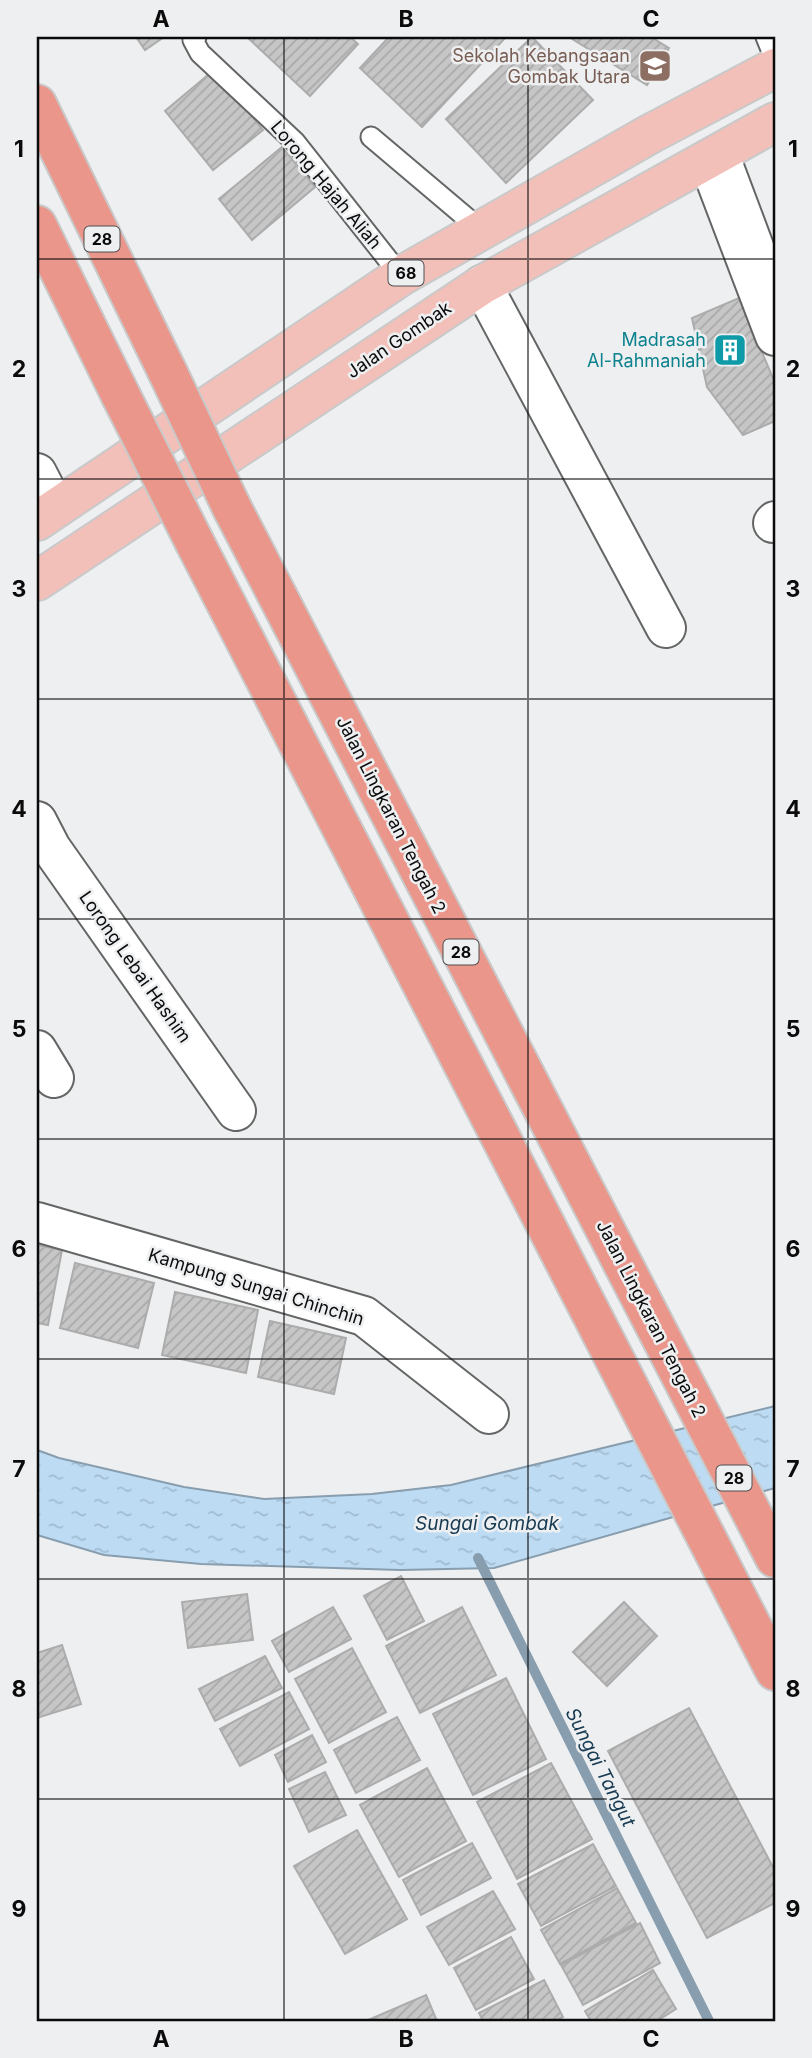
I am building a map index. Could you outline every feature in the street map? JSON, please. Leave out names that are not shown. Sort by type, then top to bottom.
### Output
[{"type":"highway","name":"Jalan Lingkaran Tengah 2","points":[[37,104],[231,506],[775,1558]]},
{"type":"highway","points":[[37,225],[195,543],[775,1671]]},
{"type":"main road","name":"68","points":[[46,514],[401,276],[650,134],[775,68]]},
{"type":"main road","name":"Jalan Gombak","points":[[37,581],[482,285],[775,122]]},
{"type":"street","points":[[717,154],[775,336]]},
{"type":"street","points":[[482,285],[666,628]]},
{"type":"street","points":[[37,473],[46,514]]},
{"type":"street","name":"Lorong Lebai Hashim","points":[[37,821],[51,848],[236,1111]]},
{"type":"street","name":"Kampung Sungai Chinchin","points":[[37,1222],[364,1316],[489,1414]]},
{"type":"lane","name":"Lorong Hajah Aliah","points":[[196,37],[193,40],[200,53],[295,142],[401,276]]},
{"type":"lane","points":[[765,37],[775,60]]},
{"type":"lane","points":[[370,137],[481,230]]},
{"type":"lane","points":[[717,154],[775,276]]},
{"type":"water","name":"Sungai Gombak","points":[[775,1406],[775,1488],[494,1568],[400,1570],[201,1564],[104,1555],[37,1535],[37,1450],[59,1458],[184,1487],[264,1499],[372,1494],[451,1485]]},
{"type":"building","points":[[136,37],[164,37],[145,50]]},
{"type":"building","points":[[247,37],[350,37],[358,44],[310,96]]},
{"type":"building","points":[[389,37],[506,37],[422,127],[360,68]]},
{"type":"building","points":[[532,37],[593,100],[506,183],[446,119]]},
{"type":"building","points":[[569,37],[651,37],[669,48],[647,85]]},
{"type":"building","points":[[214,70],[263,130],[213,170],[165,111]]},
{"type":"building","points":[[282,147],[315,187],[252,240],[219,199]]},
{"type":"building","name":"Madrasah Al-Rahmaniah","points":[[739,298],[775,383],[775,421],[743,435],[707,387],[692,318]]},
{"type":"building","points":[[37,1245],[62,1250],[48,1325],[37,1323]]},
{"type":"building","points":[[75,1263],[154,1283],[138,1348],[60,1328]]},
{"type":"building","points":[[175,1292],[258,1310],[246,1373],[162,1355]]},
{"type":"building","points":[[270,1321],[346,1338],[334,1394],[258,1377]]},
{"type":"building","points":[[401,1576],[424,1621],[387,1640],[364,1596]]},
{"type":"building","points":[[247,1594],[253,1640],[188,1648],[182,1602]]},
{"type":"building","points":[[624,1602],[657,1636],[607,1686],[573,1652]]},
{"type":"building","points":[[333,1607],[351,1639],[289,1672],[272,1641]]},
{"type":"building","points":[[462,1607],[496,1675],[420,1713],[386,1646]]},
{"type":"building","points":[[62,1645],[81,1704],[37,1718],[37,1653]]},
{"type":"building","points":[[352,1648],[386,1712],[329,1743],[295,1679]]},
{"type":"building","points":[[265,1656],[282,1688],[215,1721],[199,1689]]},
{"type":"building","points":[[506,1678],[546,1759],[473,1795],[433,1714]]},
{"type":"building","points":[[289,1692],[309,1729],[240,1766],[220,1729]]},
{"type":"building","points":[[689,1708],[775,1871],[775,1903],[707,1938],[608,1751]]},
{"type":"building","points":[[397,1717],[420,1760],[356,1793],[334,1750]]},
{"type":"building","points":[[312,1735],[326,1762],[288,1782],[275,1755]]},
{"type":"building","points":[[551,1763],[592,1839],[517,1879],[477,1802]]},
{"type":"building","points":[[427,1768],[466,1841],[399,1877],[360,1805]]},
{"type":"building","points":[[325,1772],[346,1815],[309,1832],[289,1789]]},
{"type":"building","points":[[357,1830],[407,1919],[345,1954],[294,1866]]},
{"type":"building","points":[[472,1843],[491,1878],[421,1915],[403,1880]]},
{"type":"building","points":[[593,1844],[616,1886],[541,1926],[518,1884]]},
{"type":"building","points":[[617,1888],[636,1923],[560,1964],[541,1930]]},
{"type":"building","points":[[493,1891],[515,1929],[449,1965],[427,1927]]},
{"type":"building","points":[[640,1923],[660,1963],[583,2005],[561,1965]]},
{"type":"building","points":[[511,1937],[534,1979],[476,2010],[454,1968]]},
{"type":"building","points":[[653,1970],[676,2009],[657,2021],[591,2021],[585,2011]]},
{"type":"building","points":[[544,1980],[563,2017],[555,2021],[483,2021],[479,2013]]},
{"type":"building","points":[[426,1995],[437,2021],[366,2021]]},
{"type":"waterway","name":"Sungai Tangut","points":[[478,1558],[709,2021]]},
{"type":"place","name":"Sekolah Kebangsaan Gombak Utara","points":[[655,66]]},
{"type":"place","name":"Madrasah Al-Rahmaniah","points":[[730,350]]}]
